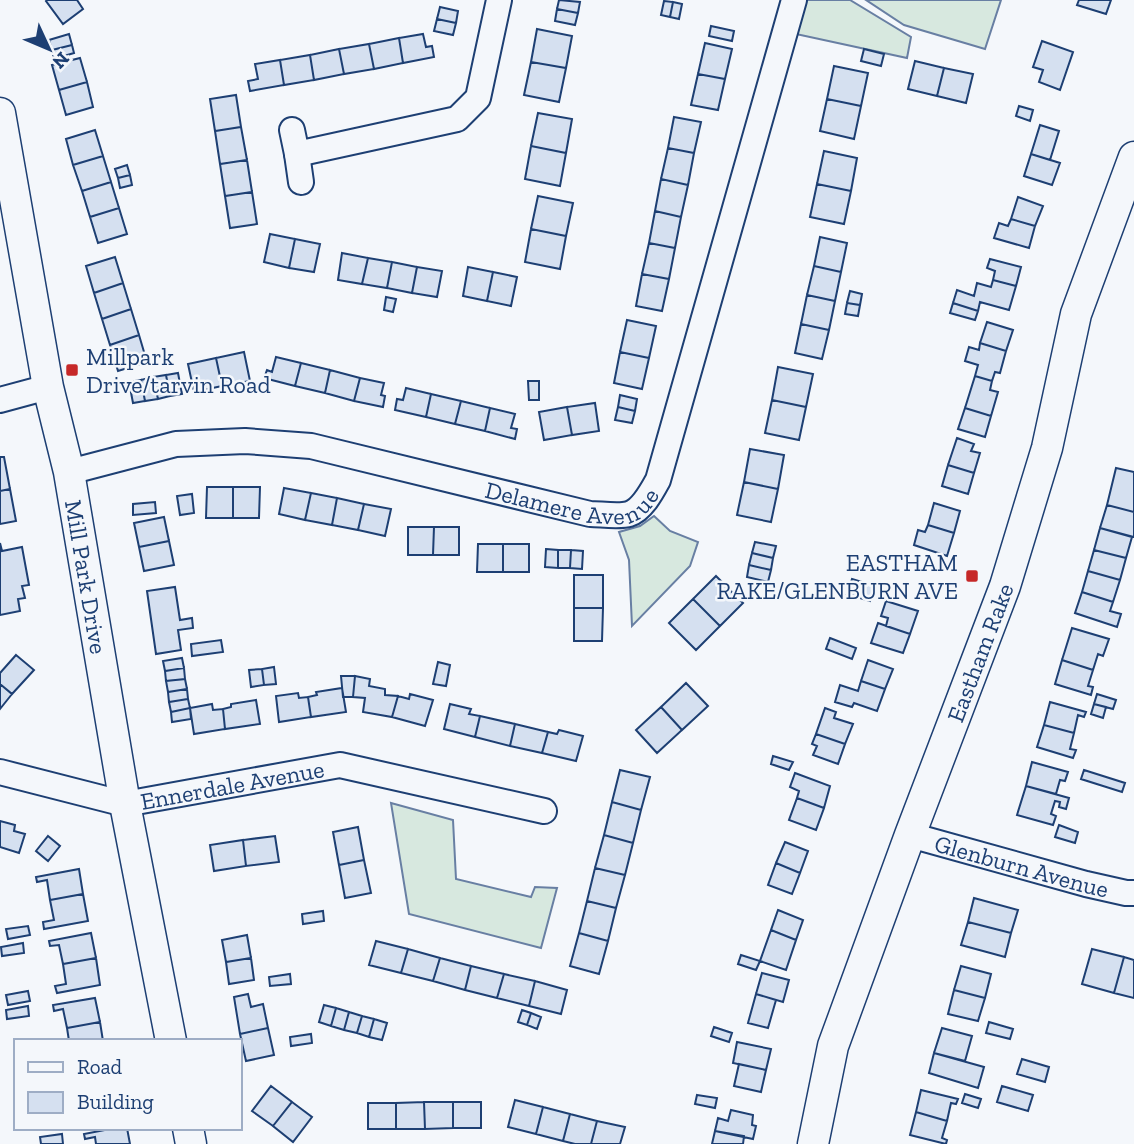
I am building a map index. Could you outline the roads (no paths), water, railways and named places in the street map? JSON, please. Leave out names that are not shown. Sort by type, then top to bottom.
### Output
[{"type":"street","points":[[301,183],[294,142],[457,119],[478,99],[499,0]]},
{"type":"street","name":"Delamere Avenue","points":[[69,472],[176,444],[245,440],[311,446],[590,513],[630,514],[647,499],[658,480],[794,0]]},
{"type":"street","name":"Mill Park Drive","points":[[0,113],[48,387],[69,472],[125,804],[171,1039]]},
{"type":"street","name":"Eastham Rake","points":[[813,1144],[833,1046],[1005,586],[1046,447],[1076,313],[1134,157]]},
{"type":"street","points":[[0,400],[48,387]]},
{"type":"street","name":"Ennerdale Avenue","points":[[125,804],[340,765],[544,811]]},
{"type":"street","points":[[0,772],[125,804]]},
{"type":"street","name":"Glenburn Avenue","points":[[910,835],[1086,884],[1126,894],[1134,893]]},
{"type":"place","name":"Millpark Drive/tarvin Road","points":[[72,370]]},
{"type":"place","name":"EASTHAM RAKE/GLENBURN AVE","points":[[972,576]]}]
